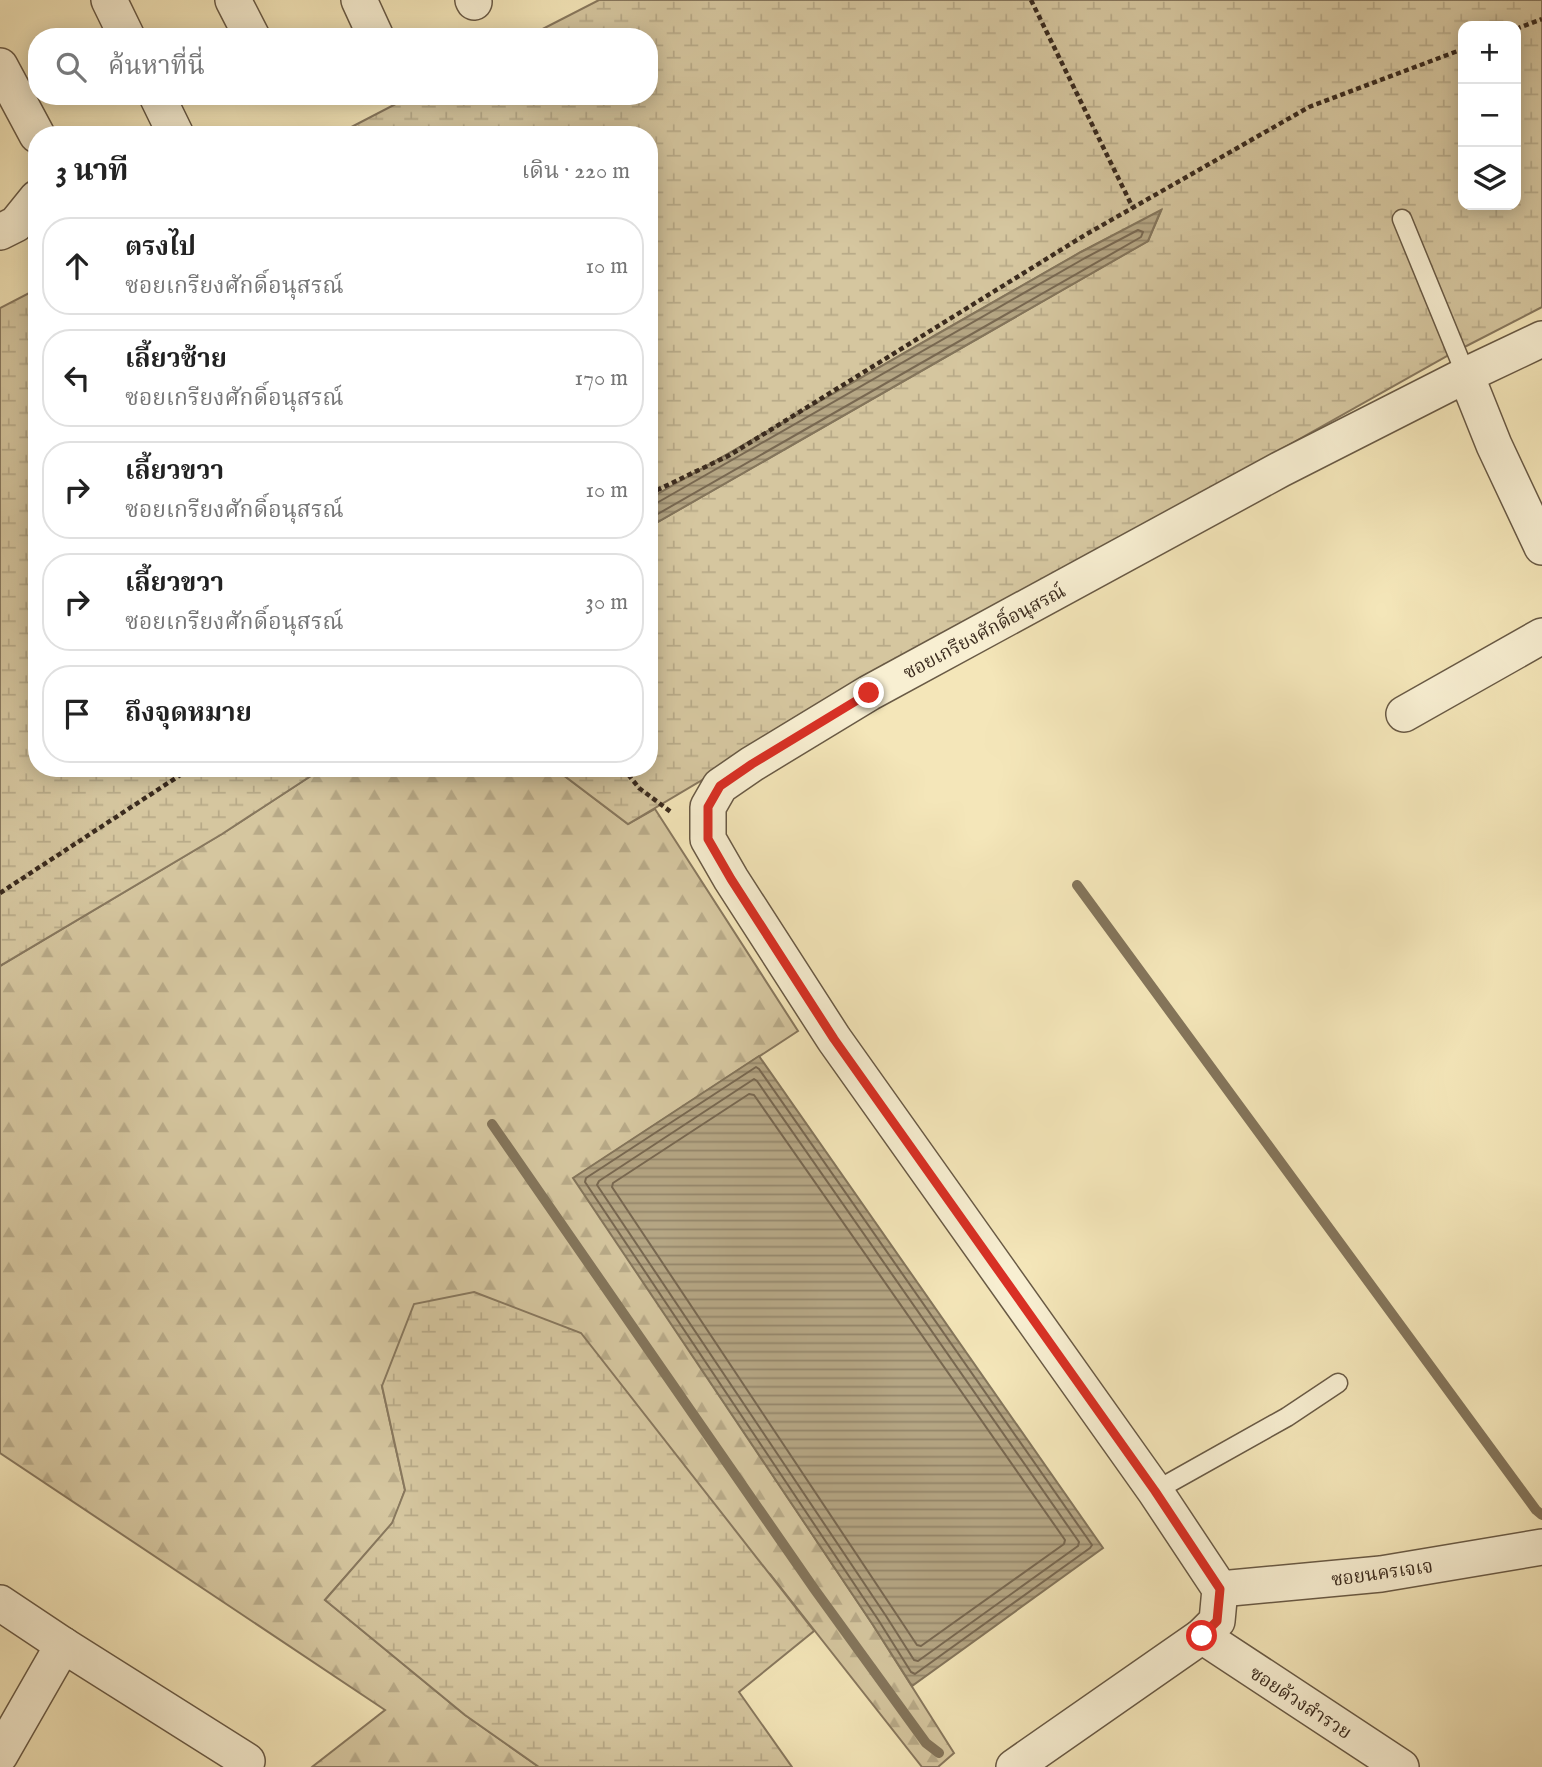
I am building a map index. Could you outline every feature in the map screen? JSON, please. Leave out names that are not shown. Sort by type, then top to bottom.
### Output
[{"type":"street","points":[[109,0],[123,28]]},
{"type":"street","points":[[233,0],[247,28]]},
{"type":"street","points":[[359,0],[372,28]]},
{"type":"street","points":[[4,83],[31,126]]},
{"type":"street","points":[[161,105],[172,126]]},
{"type":"street","points":[[0,232],[16,223],[28,209]]},
{"type":"street","name":"ซอยเกรียงศักดิ์อนุสรณ์","points":[[708,839],[708,807],[720,786],[752,764],[881,687],[1281,470],[1542,339]]},
{"type":"street","points":[[1466,375],[1494,445],[1542,547]]},
{"type":"street","points":[[1404,714],[1542,636]]},
{"type":"street","points":[[708,839],[834,1039],[1155,1491],[1220,1589],[1217,1621],[1202,1636],[1014,1767]]},
{"type":"street","name":"ซอยนครเจเจ","points":[[1220,1589],[1381,1574],[1542,1547]]},
{"type":"street","points":[[0,1603],[247,1760]]},
{"type":"street","name":"ซอยด้วงสำรวย","points":[[1202,1636],[1401,1767]]},
{"type":"street","points":[[0,1755],[63,1645]]},
{"type":"lane","points":[[1402,219],[1466,375]]},
{"type":"lane","points":[[1155,1491],[1287,1417],[1338,1383]]},
{"type":"path","points":[[1031,0],[1133,208]]},
{"type":"path","points":[[1521,27],[1542,19]]},
{"type":"path","points":[[658,490],[730,455],[1085,235],[1309,107],[1458,51]]},
{"type":"path","points":[[0,893],[177,777]]},
{"type":"path","points":[[630,777],[639,788],[708,839]]},
{"type":"green space","points":[[599,0],[1542,0],[1542,307],[1449,355],[869,681],[628,824],[566,777],[658,777],[658,522],[1148,241],[1161,211],[1081,252],[658,494],[658,126],[353,126],[394,105],[658,105],[658,28],[545,28]]},
{"type":"green space","points":[[28,294],[28,777],[309,777],[222,834],[0,966],[0,308]]},
{"type":"green space","points":[[309,777],[566,777],[628,824],[655,809],[798,1031],[574,1178],[873,1625],[954,1753],[938,1767],[922,1767],[770,1574],[382,1386],[405,1490],[393,1523],[325,1600],[465,1715],[539,1767],[312,1767],[385,1710],[0,1453],[0,966],[222,834]]},
{"type":"green space","points":[[474,1292],[581,1333],[814,1631],[739,1692],[792,1767],[539,1767],[465,1715],[325,1600],[392,1523],[405,1490],[382,1386],[414,1304]]},
{"type":"water","points":[[1161,210],[1148,241],[658,522],[658,494],[1081,252]]},
{"type":"water","points":[[759,1056],[1103,1548],[912,1686],[573,1178]]},
{"type":"waterway","points":[[1077,885],[1542,1515]]},
{"type":"waterway","points":[[492,1124],[815,1590],[926,1743],[939,1753]]},
{"type":"route","points":[[869,693],[720,786],[708,807],[708,839],[834,1039],[1155,1491],[1220,1589],[1217,1621],[1202,1636]]}]
